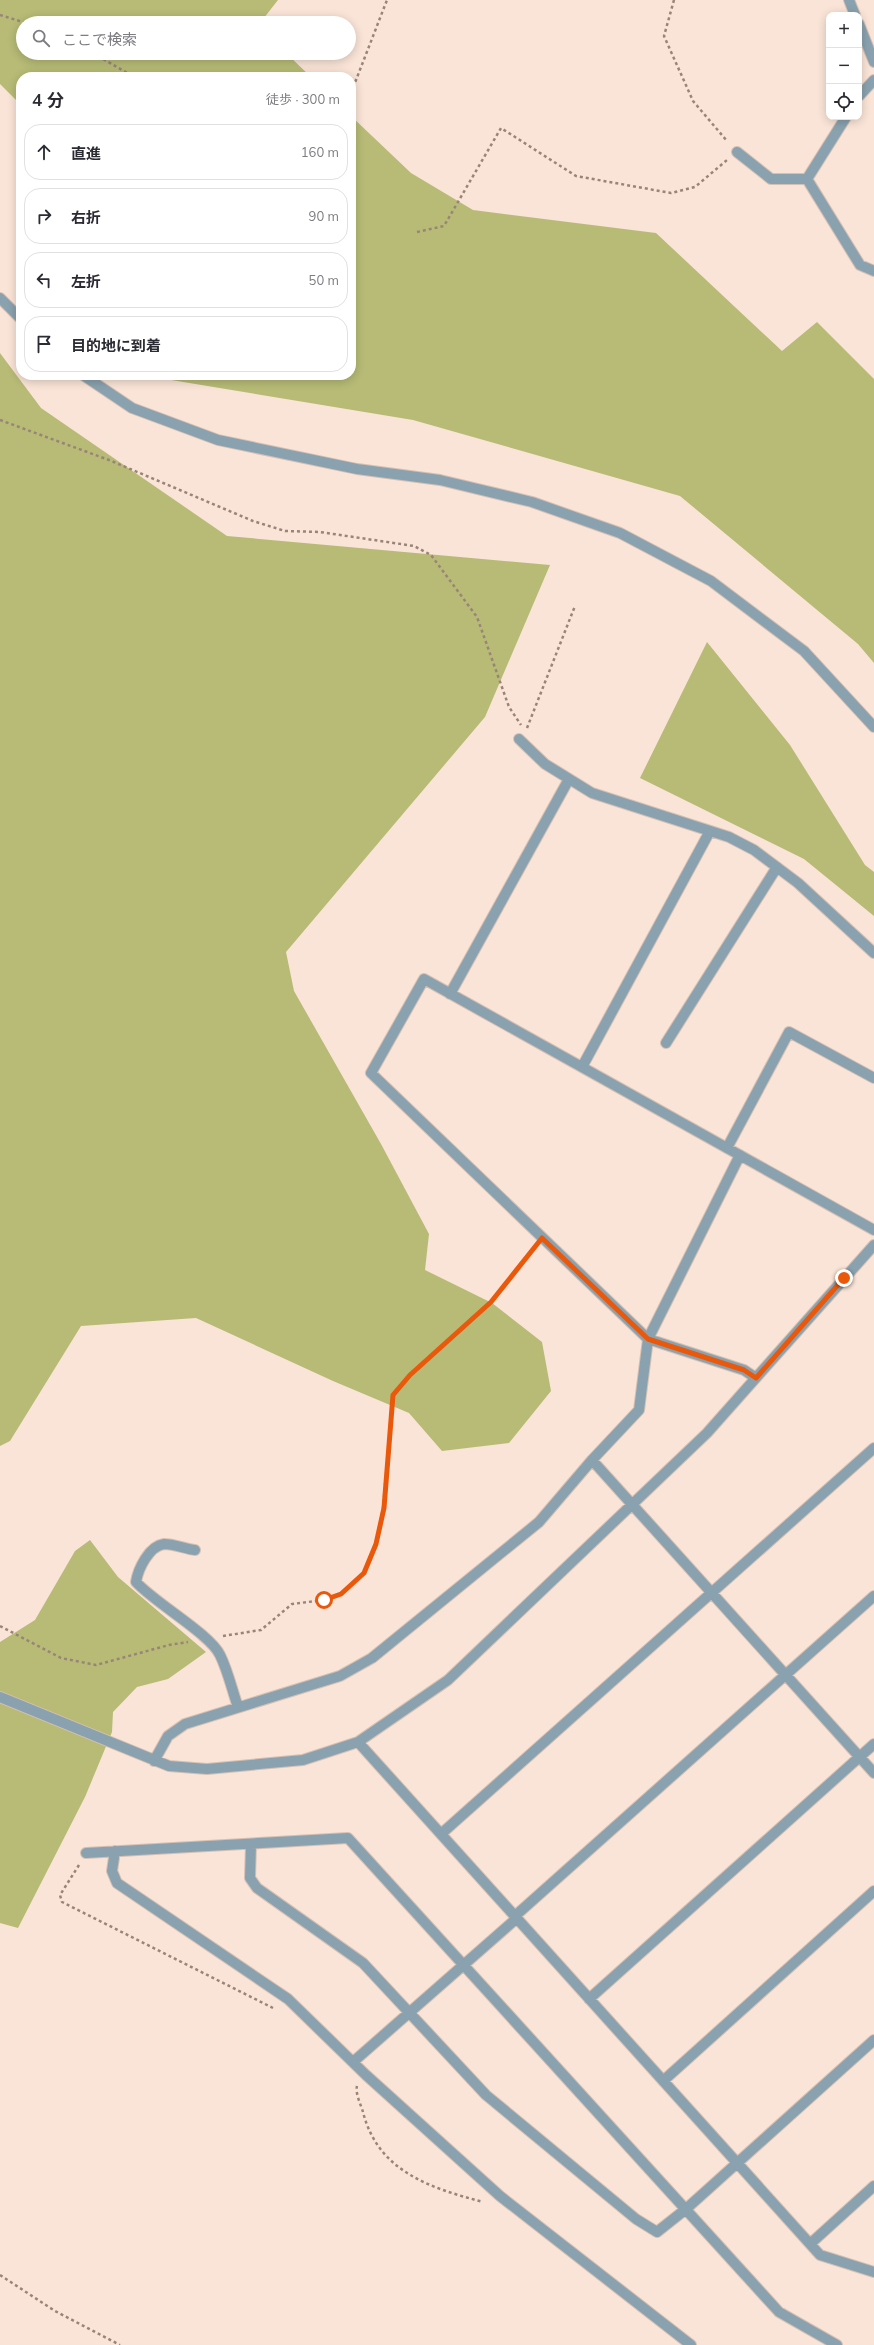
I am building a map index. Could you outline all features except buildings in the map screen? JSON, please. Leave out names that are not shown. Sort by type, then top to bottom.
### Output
[{"type":"street","points":[[849,0],[854,12]]},
{"type":"street","points":[[862,32],[874,62]]},
{"type":"street","points":[[862,93],[874,80]]},
{"type":"street","points":[[807,179],[844,120]]},
{"type":"street","points":[[736,152],[771,179],[807,179]]},
{"type":"street","points":[[807,179],[860,265],[874,271]]},
{"type":"street","points":[[0,298],[16,314]]},
{"type":"street","points":[[90,380],[132,408],[218,440],[357,469],[440,480],[532,502],[620,533],[711,581],[804,651],[874,727]]},
{"type":"street","points":[[520,740],[545,764],[592,793],[710,830],[729,837],[754,850],[798,883],[874,953]]},
{"type":"street","points":[[450,994],[569,779]]},
{"type":"street","points":[[582,1067],[710,830]]},
{"type":"street","points":[[666,1043],[777,867]]},
{"type":"street","points":[[756,1378],[744,1370],[648,1339],[371,1073],[424,979],[874,1230]]},
{"type":"street","points":[[726,1148],[789,1032],[874,1078]]},
{"type":"street","points":[[154,1761],[168,1736],[185,1724],[340,1676],[372,1658],[540,1522],[592,1460],[638,1410],[648,1339],[740,1156]]},
{"type":"street","points":[[0,1696],[169,1766],[207,1769],[303,1760],[358,1742],[448,1680],[707,1433],[874,1244]]},
{"type":"street","points":[[441,1834],[874,1448]]},
{"type":"street","points":[[592,1460],[874,1773]]},
{"type":"street","points":[[195,1550],[165,1544],[158,1546],[146,1558],[137,1572],[136,1582],[148,1595],[205,1639],[220,1653],[238,1707]]},
{"type":"street","points":[[354,2062],[874,1596]]},
{"type":"street","points":[[358,1742],[820,2255],[874,2272]]},
{"type":"street","points":[[589,1999],[874,1744]]},
{"type":"street","points":[[86,1853],[348,1838],[779,2312],[837,2345]]},
{"type":"street","points":[[251,1844],[250,1878],[257,1888],[363,1963],[486,2095],[636,2219],[657,2232],[686,2209],[738,2163],[874,2040]]},
{"type":"street","points":[[115,1851],[112,1871],[117,1883],[288,1999],[366,2075],[508,2202],[691,2345]]},
{"type":"street","points":[[663,2081],[874,1892]]},
{"type":"street","points":[[810,2244],[874,2186]]},
{"type":"path","points":[[356,80],[387,0]]},
{"type":"path","points":[[417,232],[444,226],[501,128],[576,176],[671,193],[695,187],[736,152],[693,102],[664,36],[674,0]]},
{"type":"path","points":[[0,15],[16,20]]},
{"type":"path","points":[[105,60],[125,72]]},
{"type":"path","points":[[0,420],[109,460],[252,521],[285,531],[320,532],[414,546],[431,555],[477,617],[509,707],[521,725],[526,729]]},
{"type":"path","points":[[520,740],[526,729],[575,606]]},
{"type":"path","points":[[0,1626],[61,1658],[96,1666],[169,1645],[261,1630],[292,1604],[324,1600],[341,1594],[364,1573],[376,1544],[384,1508],[393,1395],[410,1375],[491,1302],[542,1238]]},
{"type":"path","points":[[86,1853],[60,1895],[62,1902],[277,2010]]},
{"type":"path","points":[[366,2075],[356,2088],[365,2122],[379,2146],[394,2165],[409,2176],[443,2191],[488,2203],[508,2202]]},
{"type":"path","points":[[0,2275],[55,2311],[120,2345]]},
{"type":"green space","points":[[0,0],[278,0],[265,16],[16,16],[16,60],[293,60],[306,72],[16,72],[16,100],[0,84]]},
{"type":"green space","points":[[356,121],[411,173],[473,210],[656,233],[782,351],[817,322],[874,379],[874,663],[858,644],[680,496],[413,420],[171,380],[356,380]]},
{"type":"green space","points":[[0,353],[16,374],[16,380],[20,380],[41,408],[227,536],[550,565],[485,717],[286,952],[294,991],[381,1144],[429,1234],[425,1270],[492,1303],[542,1342],[551,1391],[509,1443],[442,1451],[409,1413],[333,1381],[196,1318],[81,1326],[10,1441],[0,1446]]},
{"type":"green space","points":[[707,642],[790,745],[865,865],[874,872],[874,916],[804,859],[640,778]]},
{"type":"green space","points":[[90,1540],[118,1577],[206,1652],[168,1679],[137,1687],[113,1712],[112,1732],[85,1797],[18,1928],[0,1923],[0,1642],[35,1620],[75,1551]]},
{"type":"route","points":[[324,1600],[341,1594],[364,1573],[376,1544],[384,1508],[393,1395],[410,1375],[491,1302],[542,1238],[648,1339],[744,1370],[756,1378],[844,1278]]}]
